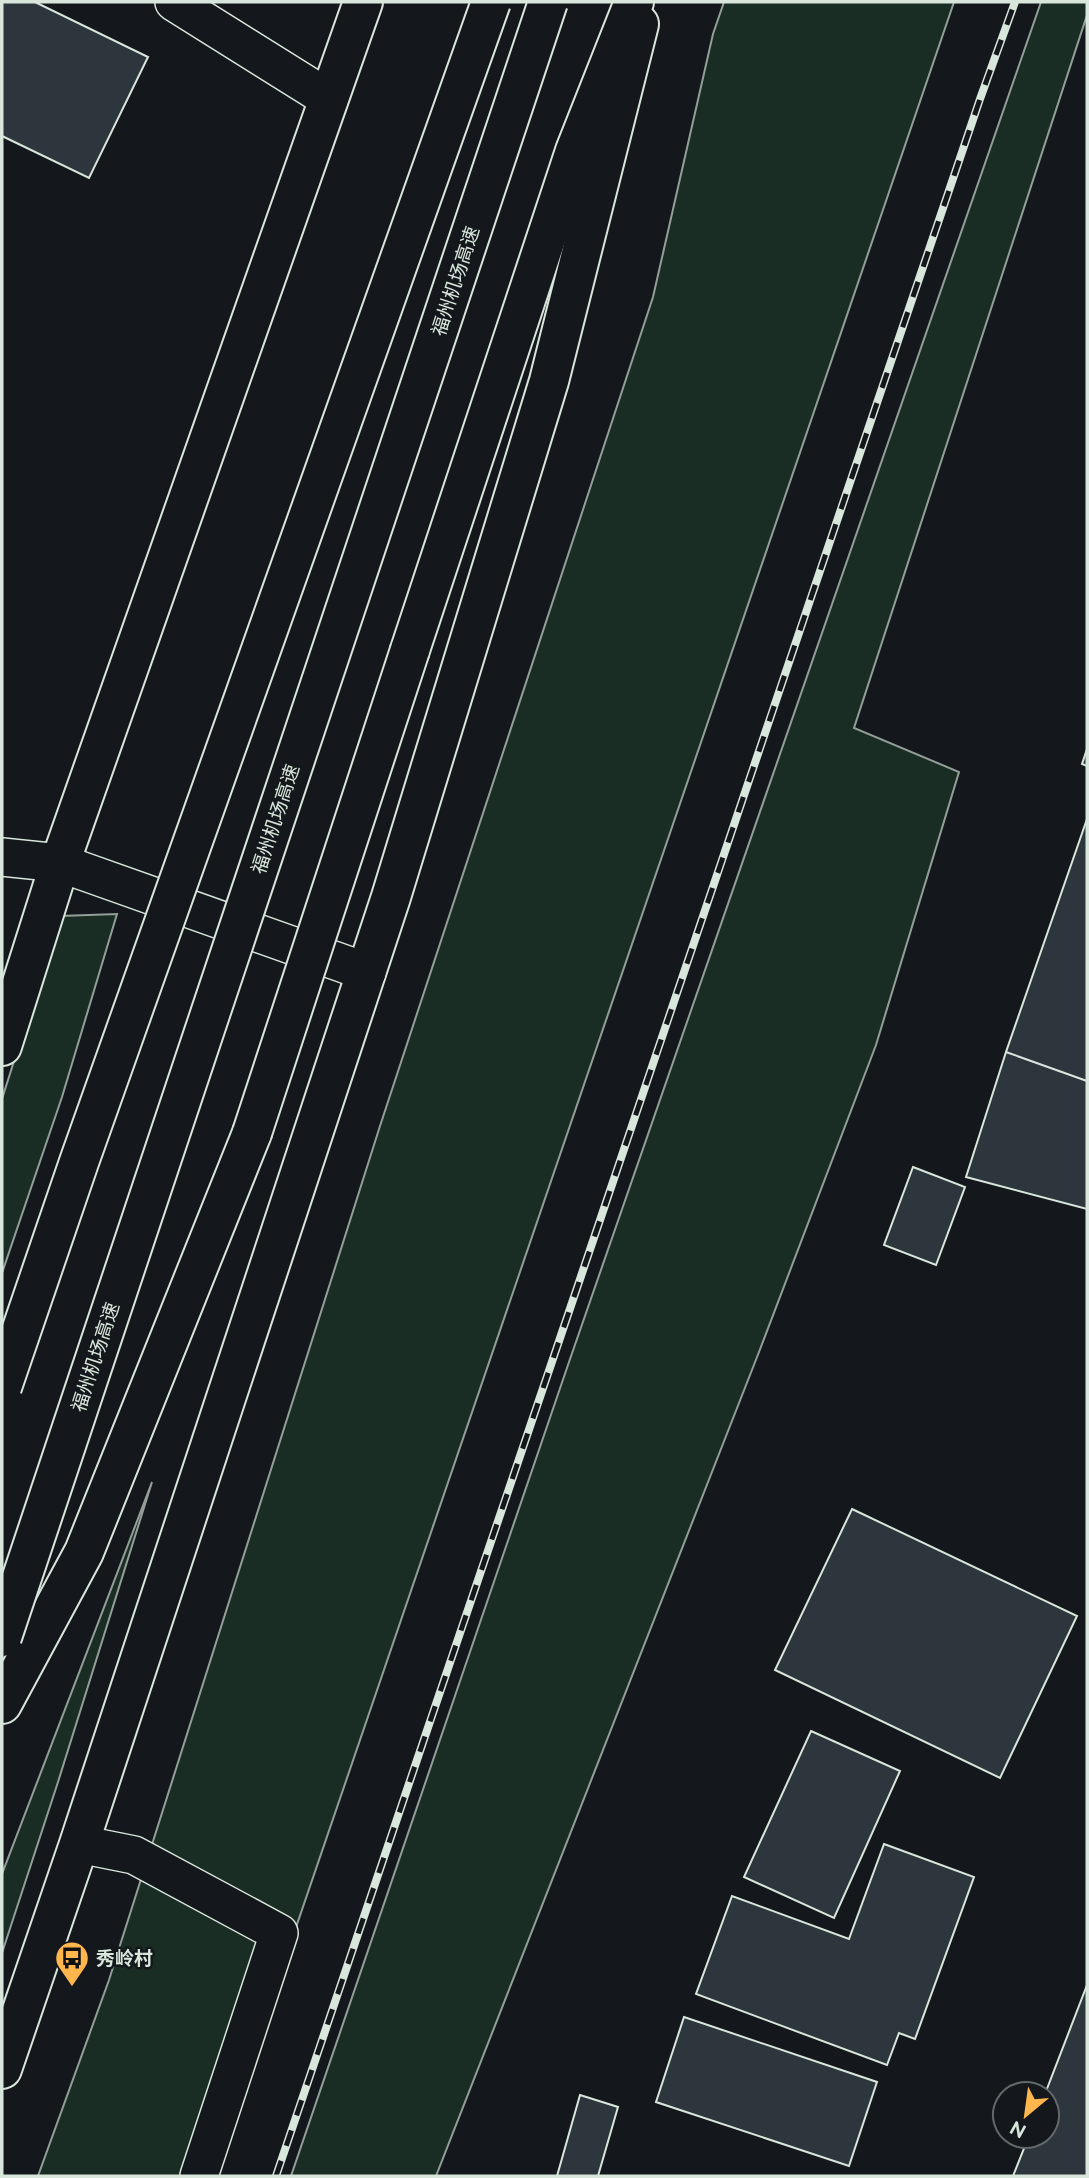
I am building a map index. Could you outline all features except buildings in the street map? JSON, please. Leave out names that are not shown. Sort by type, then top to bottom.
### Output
[{"type":"main road","points":[[2,1046],[60,863],[363,2]]},
{"type":"main road","points":[[2,1387],[491,2]]},
{"type":"main road","name":"福州机场高速","points":[[2,1637],[548,2]]},
{"type":"main road","points":[[2,1704],[84,1552],[252,1133],[575,151],[634,2]]},
{"type":"main road","points":[[2,2069],[367,972],[549,381],[644,2]]},
{"type":"street","points":[[174,2],[329,99]]},
{"type":"street","points":[[2,857],[60,863],[367,972]]},
{"type":"street","points":[[79,1843],[134,1855],[279,1933],[199,2176]]},
{"type":"green space","points":[[724,2],[954,2],[211,2176],[38,2176],[109,1980],[380,1126],[653,297],[713,34]]},
{"type":"green space","points":[[1041,2],[1087,2],[1087,15],[854,728],[959,772],[876,1045],[759,1352],[436,2176],[291,2176],[569,1362]]},
{"type":"green space","points":[[117,914],[62,1097],[2,1273],[2,1099],[60,916]]},
{"type":"green space","points":[[152,1482],[58,1782],[2,1953],[2,1874]]},
{"type":"railway","points":[[276,2176],[1015,2]]},
{"type":"place","name":"秀岭村","points":[[72,1988]]}]
